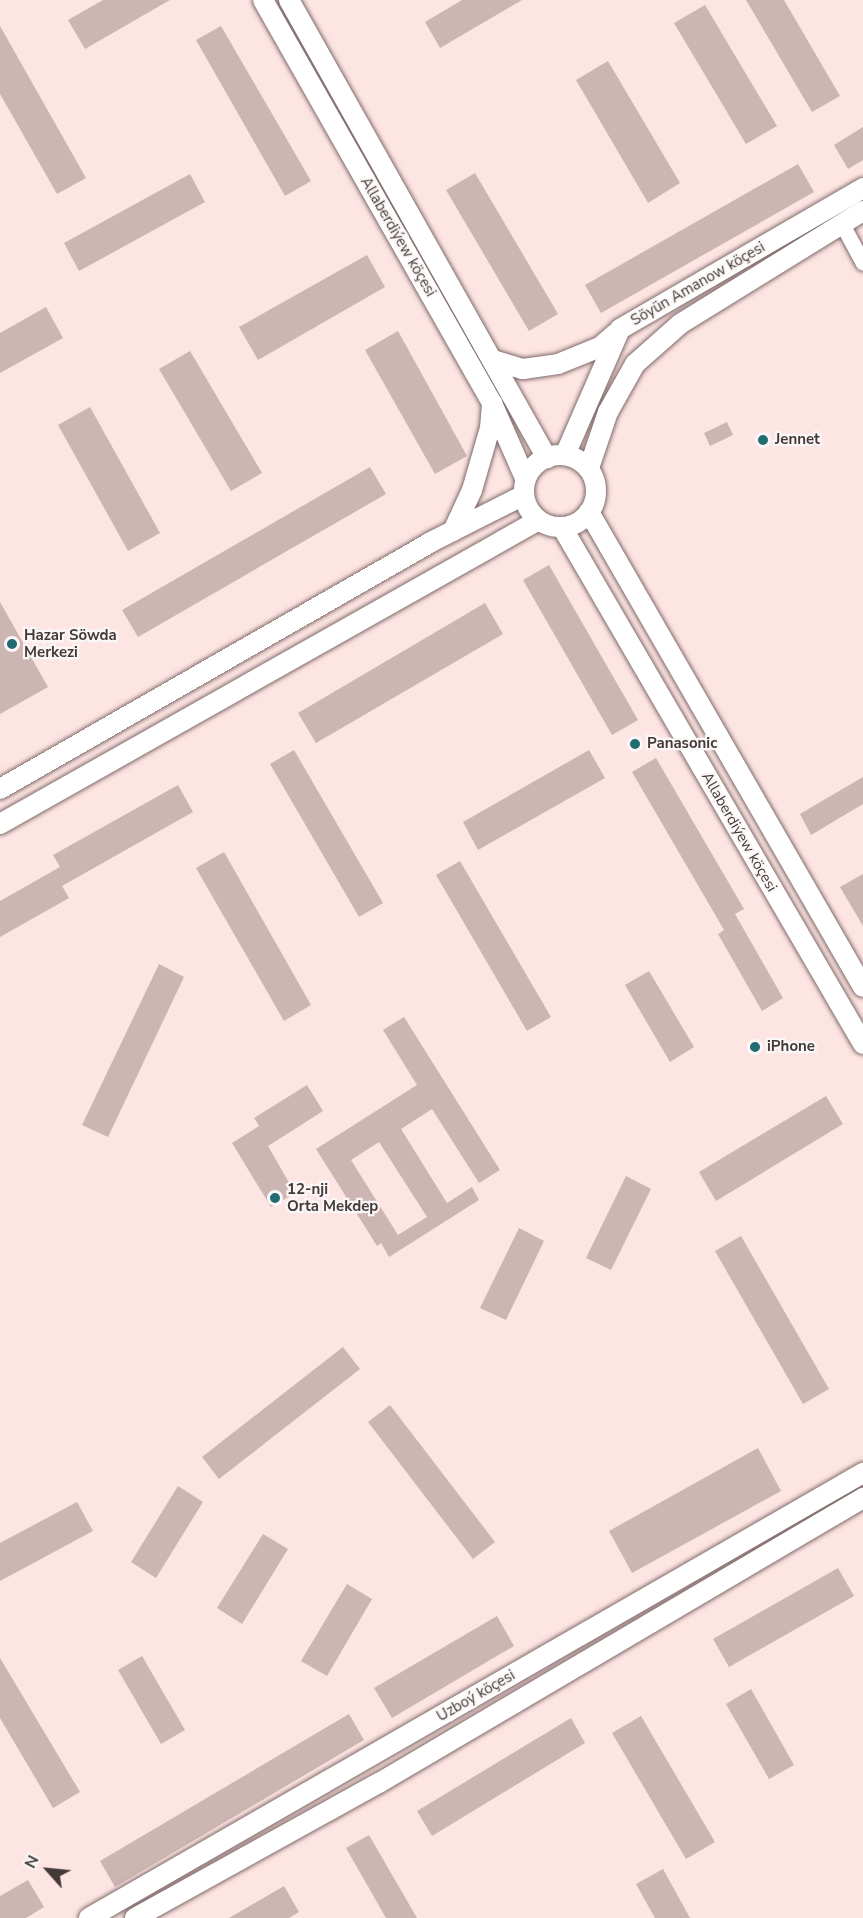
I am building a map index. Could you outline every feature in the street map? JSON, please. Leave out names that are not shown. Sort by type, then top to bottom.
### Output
[{"type":"street","name":"Allaberdiýew köçesi","points":[[263,0],[492,403],[524,487]]},
{"type":"street","name":"Allaberdiýew köçesi","points":[[288,0],[493,360],[556,456]]},
{"type":"street","name":"Söyün Amanow köçesi","points":[[556,456],[620,329],[863,188]]},
{"type":"street","name":"Söyün Amanow köçesi","points":[[589,468],[608,411],[635,364],[680,324],[863,211]]},
{"type":"street","points":[[842,224],[863,263]]},
{"type":"street","points":[[493,360],[523,369],[558,364],[600,347],[620,329]]},
{"type":"street","points":[[453,531],[472,490],[490,428],[492,403]]},
{"type":"street","points":[[0,789],[453,531],[524,487],[538,462],[556,456],[578,458],[589,468],[596,483],[595,498],[589,512],[577,522],[562,526],[547,525],[537,520],[524,487]]},
{"type":"street","name":"Allaberdiýew köçesi","points":[[589,512],[863,987]]},
{"type":"street","points":[[0,824],[537,520]]},
{"type":"street","name":"Allaberdiýew köçesi","points":[[562,526],[863,1044]]},
{"type":"street","name":"Uzboý köçesi","points":[[90,1918],[863,1473]]},
{"type":"street","name":"Uzboý köçesi","points":[[135,1918],[379,1783],[863,1498]]},
{"type":"building","points":[[103,0],[170,0],[85,49],[68,20]]},
{"type":"building","points":[[462,0],[522,0],[440,48],[425,22]]},
{"type":"building","points":[[746,0],[784,0],[840,96],[812,112]]},
{"type":"building","points":[[705,5],[777,126],[746,144],[674,23]]},
{"type":"building","points":[[0,26],[86,178],[57,194],[0,94]]},
{"type":"building","points":[[221,26],[311,181],[285,196],[196,40]]},
{"type":"building","points":[[608,61],[680,183],[648,203],[576,80]]},
{"type":"building","points":[[863,127],[863,160],[848,169],[834,145]]},
{"type":"building","points":[[798,164],[814,192],[601,313],[585,285]]},
{"type":"building","points":[[475,173],[558,314],[529,331],[446,190]]},
{"type":"building","points":[[190,174],[205,202],[79,271],[64,243]]},
{"type":"building","points":[[367,255],[385,287],[258,360],[239,327]]},
{"type":"building","points":[[46,307],[63,338],[0,373],[0,333]]},
{"type":"building","points":[[398,331],[467,456],[435,474],[365,350]]},
{"type":"building","points":[[190,351],[262,473],[231,491],[159,369]]},
{"type":"building","points":[[90,407],[160,533],[128,551],[58,425]]},
{"type":"building","points":[[727,422],[733,435],[710,446],[704,433]]},
{"type":"building","points":[[370,467],[386,494],[138,637],[122,610]]},
{"type":"building","points":[[549,565],[638,720],[612,735],[523,580]]},
{"type":"building","name":"Hazar Söwda Merkezi","points":[[0,602],[48,687],[0,714]]},
{"type":"building","points":[[485,603],[503,634],[316,743],[298,713]]},
{"type":"building","points":[[294,750],[383,903],[359,917],[270,764]]},
{"type":"building","points":[[589,750],[605,778],[478,850],[463,822]]},
{"type":"building","points":[[656,758],[744,909],[735,914],[783,998],[762,1011],[718,934],[724,930],[632,772]]},
{"type":"building","points":[[863,777],[863,804],[811,835],[800,814]]},
{"type":"building","points":[[178,785],[193,812],[62,886],[69,898],[0,937],[0,901],[60,867],[53,855]]},
{"type":"building","points":[[224,852],[311,1005],[284,1021],[196,868]]},
{"type":"building","points":[[460,861],[551,1017],[527,1031],[436,875]]},
{"type":"building","points":[[863,874],[863,926],[840,887]]},
{"type":"building","points":[[159,964],[184,977],[108,1137],[82,1125]]},
{"type":"building","points":[[649,971],[694,1047],[670,1062],[625,985]]},
{"type":"building","points":[[404,1017],[500,1170],[479,1183],[432,1109],[401,1129],[447,1203],[472,1187],[479,1200],[389,1257],[381,1243],[377,1246],[316,1149],[417,1085],[383,1030]],"holes":[[[379,1142],[427,1217],[398,1235],[351,1160]]]},
{"type":"building","points":[[307,1085],[323,1111],[268,1146],[295,1193],[271,1207],[232,1143],[259,1126],[254,1118]]},
{"type":"building","points":[[826,1096],[843,1124],[716,1201],[699,1172]]},
{"type":"building","points":[[626,1176],[651,1189],[611,1270],[586,1258]]},
{"type":"building","points":[[519,1228],[544,1241],[506,1320],[480,1308]]},
{"type":"building","points":[[741,1236],[829,1389],[803,1404],[715,1251]]},
{"type":"building","points":[[343,1347],[360,1369],[219,1479],[202,1457]]},
{"type":"building","points":[[390,1405],[495,1542],[473,1559],[368,1422]]},
{"type":"building","points":[[758,1448],[781,1491],[632,1573],[609,1531]]},
{"type":"building","points":[[178,1486],[203,1502],[156,1578],[131,1562]]},
{"type":"building","points":[[77,1502],[93,1531],[0,1581],[0,1543]]},
{"type":"building","points":[[263,1534],[288,1549],[242,1624],[217,1608]]},
{"type":"building","points":[[838,1568],[854,1596],[729,1667],[713,1639]]},
{"type":"building","points":[[347,1584],[372,1599],[327,1676],[301,1661]]},
{"type":"building","points":[[497,1616],[514,1646],[392,1718],[374,1688]]},
{"type":"building","points":[[142,1656],[185,1730],[161,1744],[118,1670]]},
{"type":"building","points":[[0,1658],[80,1792],[53,1808],[0,1718]]},
{"type":"building","points":[[751,1689],[794,1765],[769,1779],[726,1704]]},
{"type":"building","points":[[349,1714],[364,1740],[115,1887],[100,1861]]},
{"type":"building","points":[[641,1716],[715,1842],[686,1859],[612,1733]]},
{"type":"building","points":[[571,1718],[585,1743],[432,1836],[417,1811]]},
{"type":"building","points":[[369,1835],[417,1918],[386,1918],[346,1848]]},
{"type":"building","points":[[663,1869],[690,1918],[655,1918],[636,1884]]},
{"type":"building","points":[[28,1880],[44,1907],[26,1918],[0,1918],[0,1896]]},
{"type":"building","points":[[284,1886],[299,1912],[289,1918],[229,1918]]},
{"type":"place","name":"Jennet","points":[[763,440]]},
{"type":"place","name":"Hazar Söwda Merkezi","points":[[12,644]]},
{"type":"place","name":"Panasonic","points":[[635,744]]},
{"type":"place","name":"iPhone","points":[[755,1047]]},
{"type":"place","name":"12-nji Orta Mekdep","points":[[275,1198]]}]
